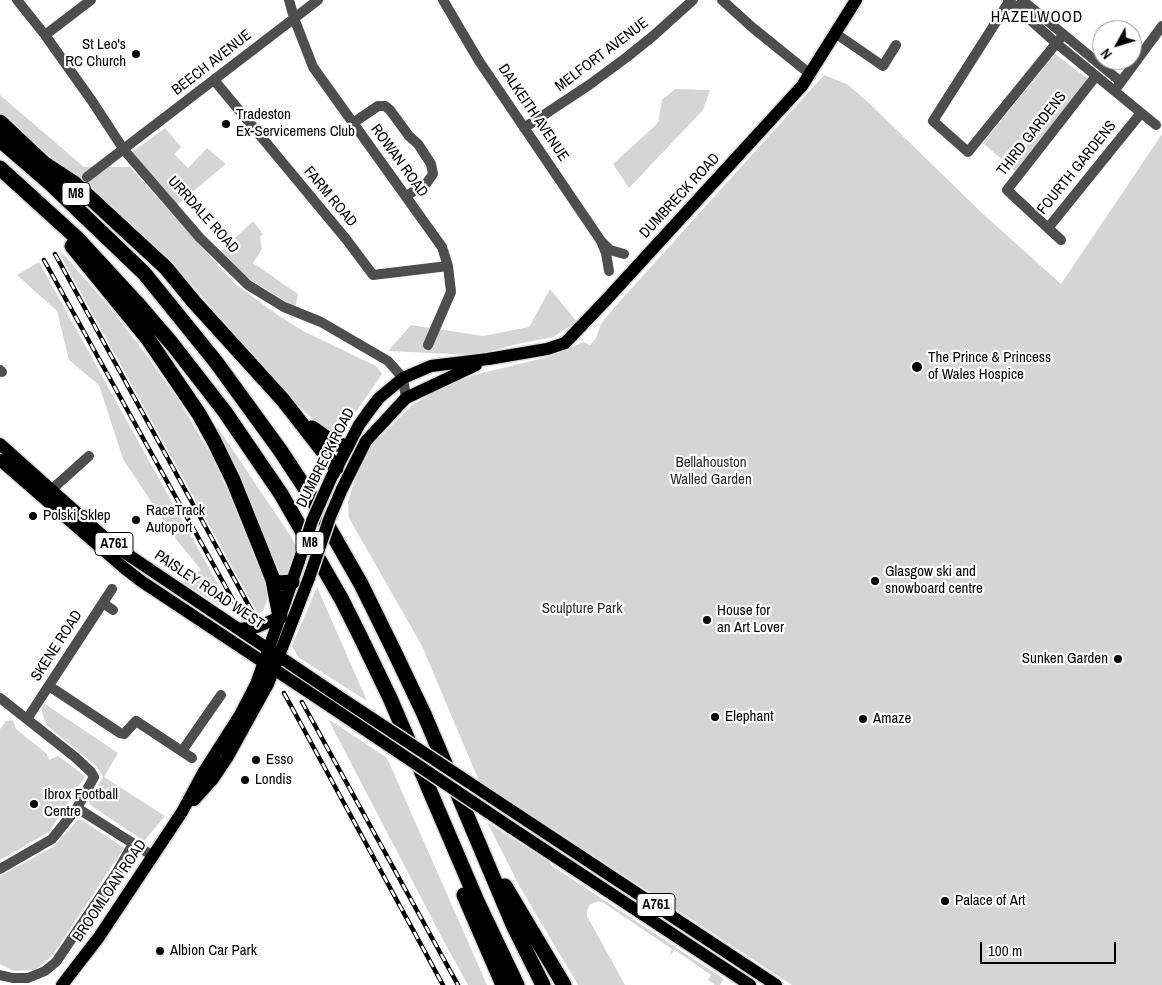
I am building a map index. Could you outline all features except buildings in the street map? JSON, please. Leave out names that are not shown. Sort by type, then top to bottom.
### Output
[{"type":"highway","name":"M8","points":[[0,122],[97,213],[128,247],[144,273],[244,398],[318,508],[357,577],[424,714],[514,928],[543,985]]},
{"type":"highway","name":"M8","points":[[0,140],[57,190],[144,273]]},
{"type":"highway","points":[[42,162],[74,183],[166,268],[295,415],[334,472]]},
{"type":"highway","name":"M8","points":[[0,168],[97,276],[148,339],[183,389],[214,441],[233,480],[272,580],[280,618]]},
{"type":"highway","name":"M8","points":[[0,168],[78,239],[108,271],[173,345],[225,412],[261,464],[300,526],[342,600],[390,698],[477,901],[518,985]]},
{"type":"highway","points":[[295,415],[321,436],[346,447]]},
{"type":"highway","points":[[272,580],[278,583],[292,582]]},
{"type":"highway","points":[[390,698],[466,902],[503,985]]},
{"type":"highway","points":[[472,828],[564,985]]},
{"type":"main road","name":"DUMBRECK ROAD","points":[[274,653],[280,618],[312,521],[346,447],[379,398],[403,378],[431,366],[547,349],[565,343],[802,86],[856,0]]},
{"type":"main road","name":"DUMBRECK ROAD","points":[[274,653],[309,578],[330,517],[366,441],[406,398],[488,359]]},
{"type":"main road","name":"PAISLEY ROAD WEST","points":[[0,444],[104,537],[124,552],[490,797],[776,985]]},
{"type":"main road","name":"PAISLEY ROAD WEST","points":[[0,460],[123,567],[156,591],[750,985]]},
{"type":"main road","points":[[334,472],[344,485]]},
{"type":"main road","points":[[292,582],[309,578]]},
{"type":"main road","points":[[239,629],[257,628],[280,618]]},
{"type":"main road","name":"BROOMLOAN ROAD","points":[[62,985],[99,937],[182,812],[212,780],[227,758],[245,729],[274,653]]},
{"type":"street","name":"URRDALE ROAD","points":[[17,0],[45,35],[124,150],[200,238],[248,285],[284,307],[321,322],[388,361],[403,378]]},
{"type":"street","points":[[45,35],[92,0]]},
{"type":"street","name":"ROWAN ROAD","points":[[289,0],[313,67],[442,247],[448,266],[451,292],[428,345]]},
{"type":"street","name":"BEECH AVENUE","points":[[87,177],[318,0]]},
{"type":"street","name":"DALKEITH AVENUE","points":[[442,0],[469,46],[601,242],[606,253],[609,271]]},
{"type":"street","name":"MELFORT AVENUE","points":[[524,128],[627,57],[692,0]]},
{"type":"street","points":[[722,0],[810,74]]},
{"type":"street","points":[[1060,39],[968,152],[933,120],[1009,0],[1121,82]]},
{"type":"street","points":[[1022,0],[1096,76],[1156,125]]},
{"type":"street","points":[[1114,91],[1162,26]]},
{"type":"street","points":[[835,33],[883,66],[896,45]]},
{"type":"street","name":"THIRD GARDENS","points":[[1048,228],[1007,190],[1096,76]]},
{"type":"street","name":"FARM ROAD","points":[[214,80],[346,239],[373,275],[448,266]]},
{"type":"street","points":[[353,123],[378,106],[385,106],[409,136],[418,144],[431,164],[433,174],[426,184],[406,196]]},
{"type":"street","name":"FOURTH GARDENS","points":[[1062,240],[1048,228],[1141,113]]},
{"type":"street","name":"DALKEITH AVENUE","points":[[601,242],[610,250],[624,254]]},
{"type":"street","points":[[403,378],[406,398]]},
{"type":"street","points":[[51,490],[89,456]]},
{"type":"street","name":"SKENE ROAD","points":[[27,719],[112,589]]},
{"type":"street","points":[[103,603],[113,610]]},
{"type":"street","points":[[49,686],[120,733],[124,734],[136,721],[192,758]]},
{"type":"street","points":[[182,751],[221,695]]},
{"type":"street","points":[[0,698],[94,774],[94,779],[77,808],[52,839],[0,869]]},
{"type":"street","points":[[77,808],[153,856]]},
{"type":"street","points":[[0,974],[13,978],[28,978],[45,971],[56,962],[117,872],[133,844]]},
{"type":"green space","points":[[1055,54],[1088,79],[1015,171],[983,143]]},
{"type":"green space","points":[[824,75],[847,84],[869,103],[982,213],[1061,284],[1162,134],[1162,985],[792,985],[479,781],[422,646],[349,518],[348,502],[356,476],[371,446],[411,406],[440,388],[474,375],[548,357],[584,342],[590,345],[596,338],[601,324],[613,309]]},
{"type":"green space","points":[[675,89],[710,90],[703,110],[629,188],[613,164],[658,123],[662,100]]},
{"type":"green space","points":[[0,95],[84,167],[130,167],[234,283],[303,331],[376,366],[382,374],[340,435],[321,428],[285,392],[186,278],[112,206],[0,113]]},
{"type":"green space","points":[[165,128],[181,147],[174,154],[188,168],[207,148],[226,164],[177,205],[132,152]]},
{"type":"green space","points":[[253,221],[263,234],[260,237],[262,249],[253,263],[298,294],[296,304],[293,306],[248,278],[220,252]]},
{"type":"green space","points":[[59,253],[64,255],[107,304],[144,352],[178,399],[211,455],[242,521],[270,594],[263,611],[258,614]]},
{"type":"green space","points":[[39,262],[229,604],[222,607],[182,582],[201,570],[175,538],[123,459],[99,385],[69,360],[57,311],[17,275]]},
{"type":"green space","points":[[550,289],[577,322],[553,337],[475,355],[388,351],[411,325],[483,336],[529,327]]},
{"type":"green space","points":[[218,428],[297,548],[287,576],[281,577],[275,568],[212,431]]},
{"type":"green space","points":[[317,587],[367,701],[298,657],[292,646]]},
{"type":"green space","points":[[45,704],[118,753],[104,777],[165,816],[144,841],[90,804],[89,800],[103,777],[96,766],[46,725],[41,708]]},
{"type":"green space","points":[[328,719],[387,758],[487,985],[468,985]]},
{"type":"green space","name":"Ibrox Football Centre","points":[[13,720],[16,729],[47,754],[49,760],[58,756],[85,776],[49,832],[0,860],[0,729],[6,721]]},
{"type":"green space","points":[[78,820],[82,820],[124,848],[52,956],[35,970],[14,971],[0,964],[0,876],[53,847]]},
{"type":"green space","points":[[487,822],[724,979],[720,985],[715,985],[708,980],[711,975],[675,950],[669,956],[672,949],[598,901],[589,905],[587,916],[625,985],[578,985],[520,887]]},
{"type":"railway","points":[[55,254],[253,613]]},
{"type":"railway","points":[[44,260],[243,618]]},
{"type":"railway","points":[[284,693],[443,985]]},
{"type":"railway","points":[[302,702],[458,985]]},
{"type":"place","name":"St Leo's RC Church","points":[[136,54]]},
{"type":"place","name":"Tradeston Ex-Servicemens Club","points":[[226,124]]},
{"type":"place","name":"The Prince & Princess of Wales Hospice","points":[[917,367]]},
{"type":"place","name":"Polski Sklep","points":[[33,516]]},
{"type":"place","name":"RaceTrack Autoport","points":[[136,520]]},
{"type":"place","name":"Glasgow ski and snowboard centre","points":[[875,581]]},
{"type":"place","name":"House for an Art Lover","points":[[707,620]]},
{"type":"place","name":"Sunken Garden","points":[[1118,659]]},
{"type":"place","name":"Elephant","points":[[715,717]]},
{"type":"place","name":"Amaze","points":[[863,719]]},
{"type":"place","name":"Esso","points":[[256,760]]},
{"type":"place","name":"Londis","points":[[245,780]]},
{"type":"place","name":"Ibrox Football Centre","points":[[34,804]]},
{"type":"place","name":"Palace of Art","points":[[945,901]]},
{"type":"place","name":"Albion Car Park","points":[[160,951]]},
{"type":"district","name":"HAZELWOOD","points":[[1037,18]]},
{"type":"park label","name":"Bellahouston Walled Garden","points":[[711,472]]},
{"type":"park label","name":"Sculpture Park","points":[[582,609]]}]
